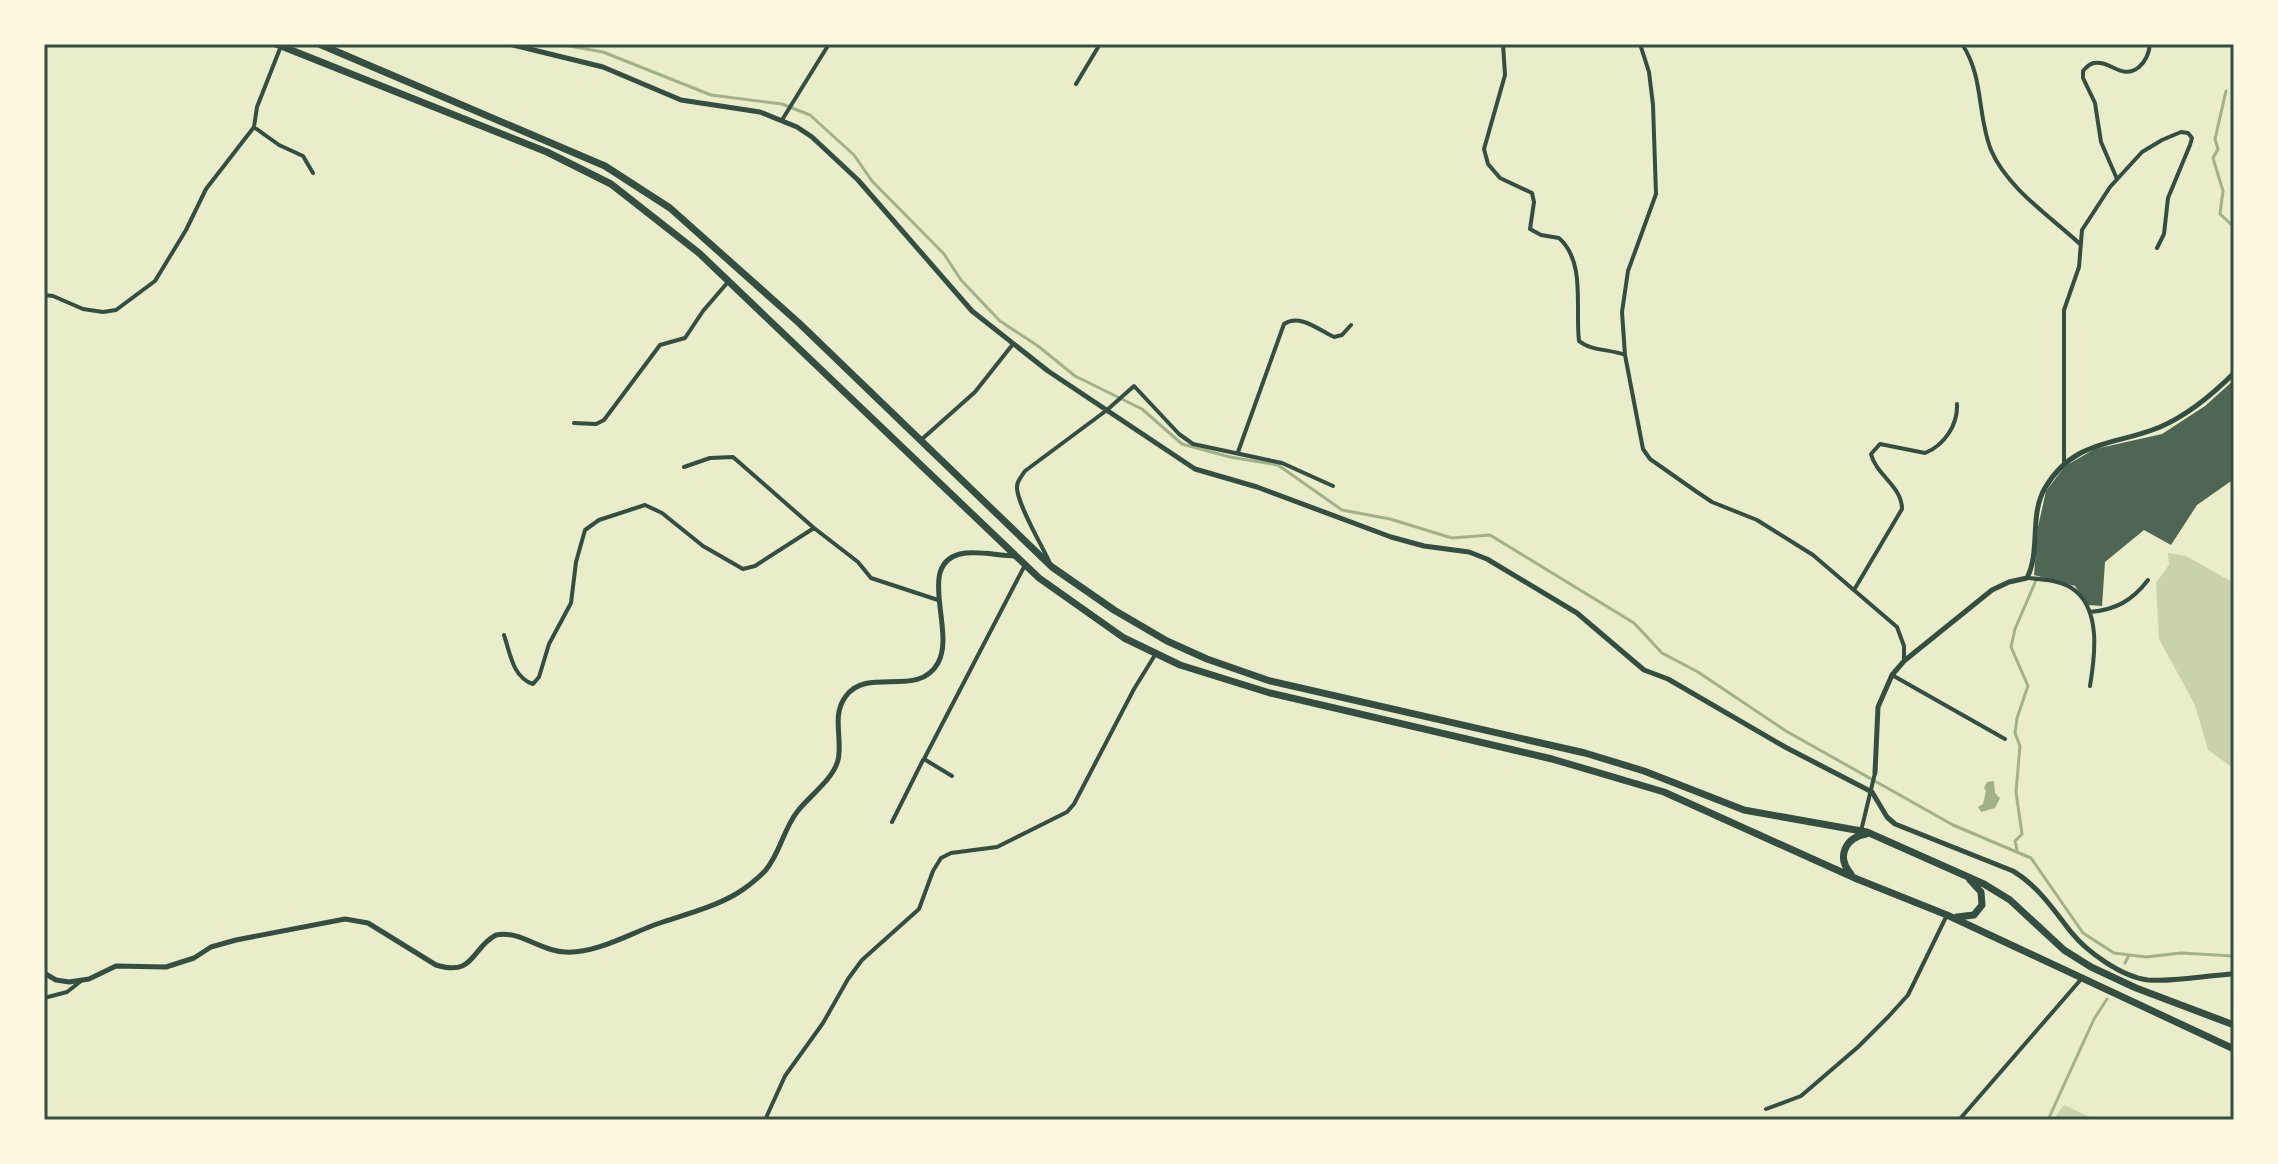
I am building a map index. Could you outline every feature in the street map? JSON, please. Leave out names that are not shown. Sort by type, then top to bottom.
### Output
[{"type":"highway","points":[[319,44],[596,162],[650,195],[746,274],[1052,567],[1114,610],[1167,641],[1270,681],[1585,753],[1644,771],[1744,810],[1876,836],[1984,884],[2010,900],[2064,950],[2091,967],[2136,988],[2234,1025]]},
{"type":"highway","points":[[279,45],[547,152],[593,173],[658,218],[817,364],[1025,565],[1096,620],[1155,655],[1256,689],[1552,759],[1651,787],[1857,879],[1947,915],[2234,1049]]},
{"type":"highway","points":[[1857,879],[1846,869],[1844,850],[1849,841],[1857,836],[1876,836]]},
{"type":"highway","points":[[1947,915],[1966,918],[1974,915],[1983,901],[1978,886],[1957,871]]},
{"type":"street","points":[[509,44],[603,67],[681,100],[748,110],[782,120],[812,137],[858,180],[972,311],[1048,371],[1195,469],[1257,487],[1380,533],[1424,546],[1469,552],[1487,559],[1577,613],[1644,670],[1668,679],[1785,747],[1872,792],[1887,817],[1895,824],[2026,879],[2036,887],[2080,944],[2102,960],[2148,980],[2234,974]]},
{"type":"street","points":[[782,120],[829,44]]},
{"type":"street","points":[[1076,84],[1100,44]]},
{"type":"street","points":[[1503,44],[1505,75],[1484,149],[1488,164],[1500,178],[1532,193],[1534,202],[1530,229],[1541,235],[1559,238],[1572,253],[1578,297],[1579,341],[1584,346],[1610,349],[1625,355]]},
{"type":"street","points":[[1640,44],[1649,72],[1653,105],[1656,194],[1628,271],[1622,312],[1625,355],[1641,440],[1650,459],[1712,502],[1757,520],[1791,539],[1854,590],[1897,627],[1904,646],[1904,661]]},
{"type":"street","points":[[1962,44],[1977,73],[1984,127],[1992,153],[2020,189],[2080,244]]},
{"type":"street","points":[[2117,179],[2101,142],[2095,103],[2083,78],[2083,71],[2089,65],[2100,63],[2127,73],[2134,71],[2150,53],[2150,44]]},
{"type":"street","points":[[44,295],[83,309],[103,312],[116,310],[155,281],[206,189],[254,127],[261,95],[279,45]]},
{"type":"street","points":[[254,127],[279,145],[303,156],[313,173]]},
{"type":"street","points":[[2064,462],[2064,310],[2079,267],[2085,223],[2117,179],[2153,144],[2181,132],[2188,133],[2192,138],[2168,198],[2164,234],[2157,248]]},
{"type":"street","points":[[574,423],[596,424],[604,420],[660,345],[685,338],[728,282]]},
{"type":"street","points":[[1238,452],[1284,324],[1295,320],[1334,337],[1342,335],[1351,325]]},
{"type":"street","points":[[921,440],[975,392],[1013,344]]},
{"type":"street","points":[[2029,578],[2041,495],[2064,462],[2097,444],[2167,424],[2197,405],[2234,373]]},
{"type":"street","points":[[1052,567],[1022,501],[1017,488],[1018,480],[1025,471],[1134,386],[1179,434],[1193,444],[1282,463],[1333,486]]},
{"type":"street","points":[[1854,590],[1902,509],[1899,494],[1875,464],[1871,454],[1880,444],[1925,453],[1932,450],[1953,427],[1957,404]]},
{"type":"street","points":[[684,467],[710,458],[733,457],[858,562],[871,578],[938,600]]},
{"type":"street","points":[[504,635],[515,669],[521,678],[533,684],[539,677],[549,644],[571,603],[576,562],[585,530],[599,520],[640,506],[651,506],[703,546],[743,569],[755,566],[814,528]]},
{"type":"street","points":[[44,998],[67,992],[81,981],[116,966],[179,965],[211,947],[333,920],[368,923],[422,957],[446,968],[469,962],[496,935],[514,933],[557,951],[584,951],[736,894],[774,859],[795,814],[836,768],[840,749],[838,717],[841,702],[847,694],[860,684],[916,680],[931,673],[939,661],[944,630],[938,600],[939,573],[952,558],[978,553],[1015,556]]},
{"type":"street","points":[[892,822],[1025,565]]},
{"type":"street","points":[[1861,831],[1875,773],[1878,707],[1892,675],[1904,661],[1992,590],[2029,578],[2059,583],[2073,589],[2089,612],[2094,634],[2090,686]]},
{"type":"street","points":[[2089,612],[2117,608],[2132,598],[2148,580]]},
{"type":"street","points":[[765,1120],[778,1088],[819,1030],[848,979],[862,960],[919,909],[941,858],[951,853],[997,847],[1067,812],[1074,804],[1155,655]]},
{"type":"street","points":[[1892,675],[2005,739]]},
{"type":"street","points":[[924,759],[952,776]]},
{"type":"street","points":[[1766,1109],[1801,1096],[1888,1017],[1908,995],[1947,915]]},
{"type":"street","points":[[44,973],[63,982],[81,981]]},
{"type":"street","points":[[1959,1120],[2083,977]]},
{"type":"shaded area","points":[[2168,553],[2186,556],[2234,583],[2232,767],[2208,750],[2195,705],[2159,639],[2156,583],[2169,565]]},
{"type":"shaded area","points":[[1994,781],[1995,793],[2000,798],[1995,808],[1981,812],[1978,807],[1983,804],[1984,788],[1987,782]]},
{"type":"shaded area","points":[[2064,1105],[2096,1120],[2053,1120]]},
{"type":"building","points":[[2234,380],[2234,479],[2197,505],[2171,545],[2144,530],[2105,562],[2102,606],[2088,605],[2075,586],[2034,575],[2038,527],[2046,491],[2065,466],[2095,449],[2162,434],[2205,406]]},
{"type":"waterway","points":[[558,44],[603,52],[711,95],[782,104],[810,115],[854,155],[872,181],[944,254],[961,280],[1000,321],[1075,376],[1142,409],[1182,444],[1230,457],[1278,465],[1342,510],[1390,519],[1452,538],[1490,535],[1634,623],[1662,653],[1698,672],[1786,731],[1953,825],[2031,858],[2083,933],[2114,953],[2146,957],[2181,953],[2234,956]]},
{"type":"waterway","points":[[2226,91],[2215,139],[2218,149],[2213,158],[2223,191],[2220,214],[2234,227]]},
{"type":"waterway","points":[[2017,850],[2015,841],[2022,834],[2016,792],[2020,746],[2015,733],[2028,686],[2011,647],[2015,629],[2037,578]]},
{"type":"waterway","points":[[2125,963],[2129,955]]},
{"type":"waterway","points":[[2048,1120],[2094,1019],[2107,999]]}]
